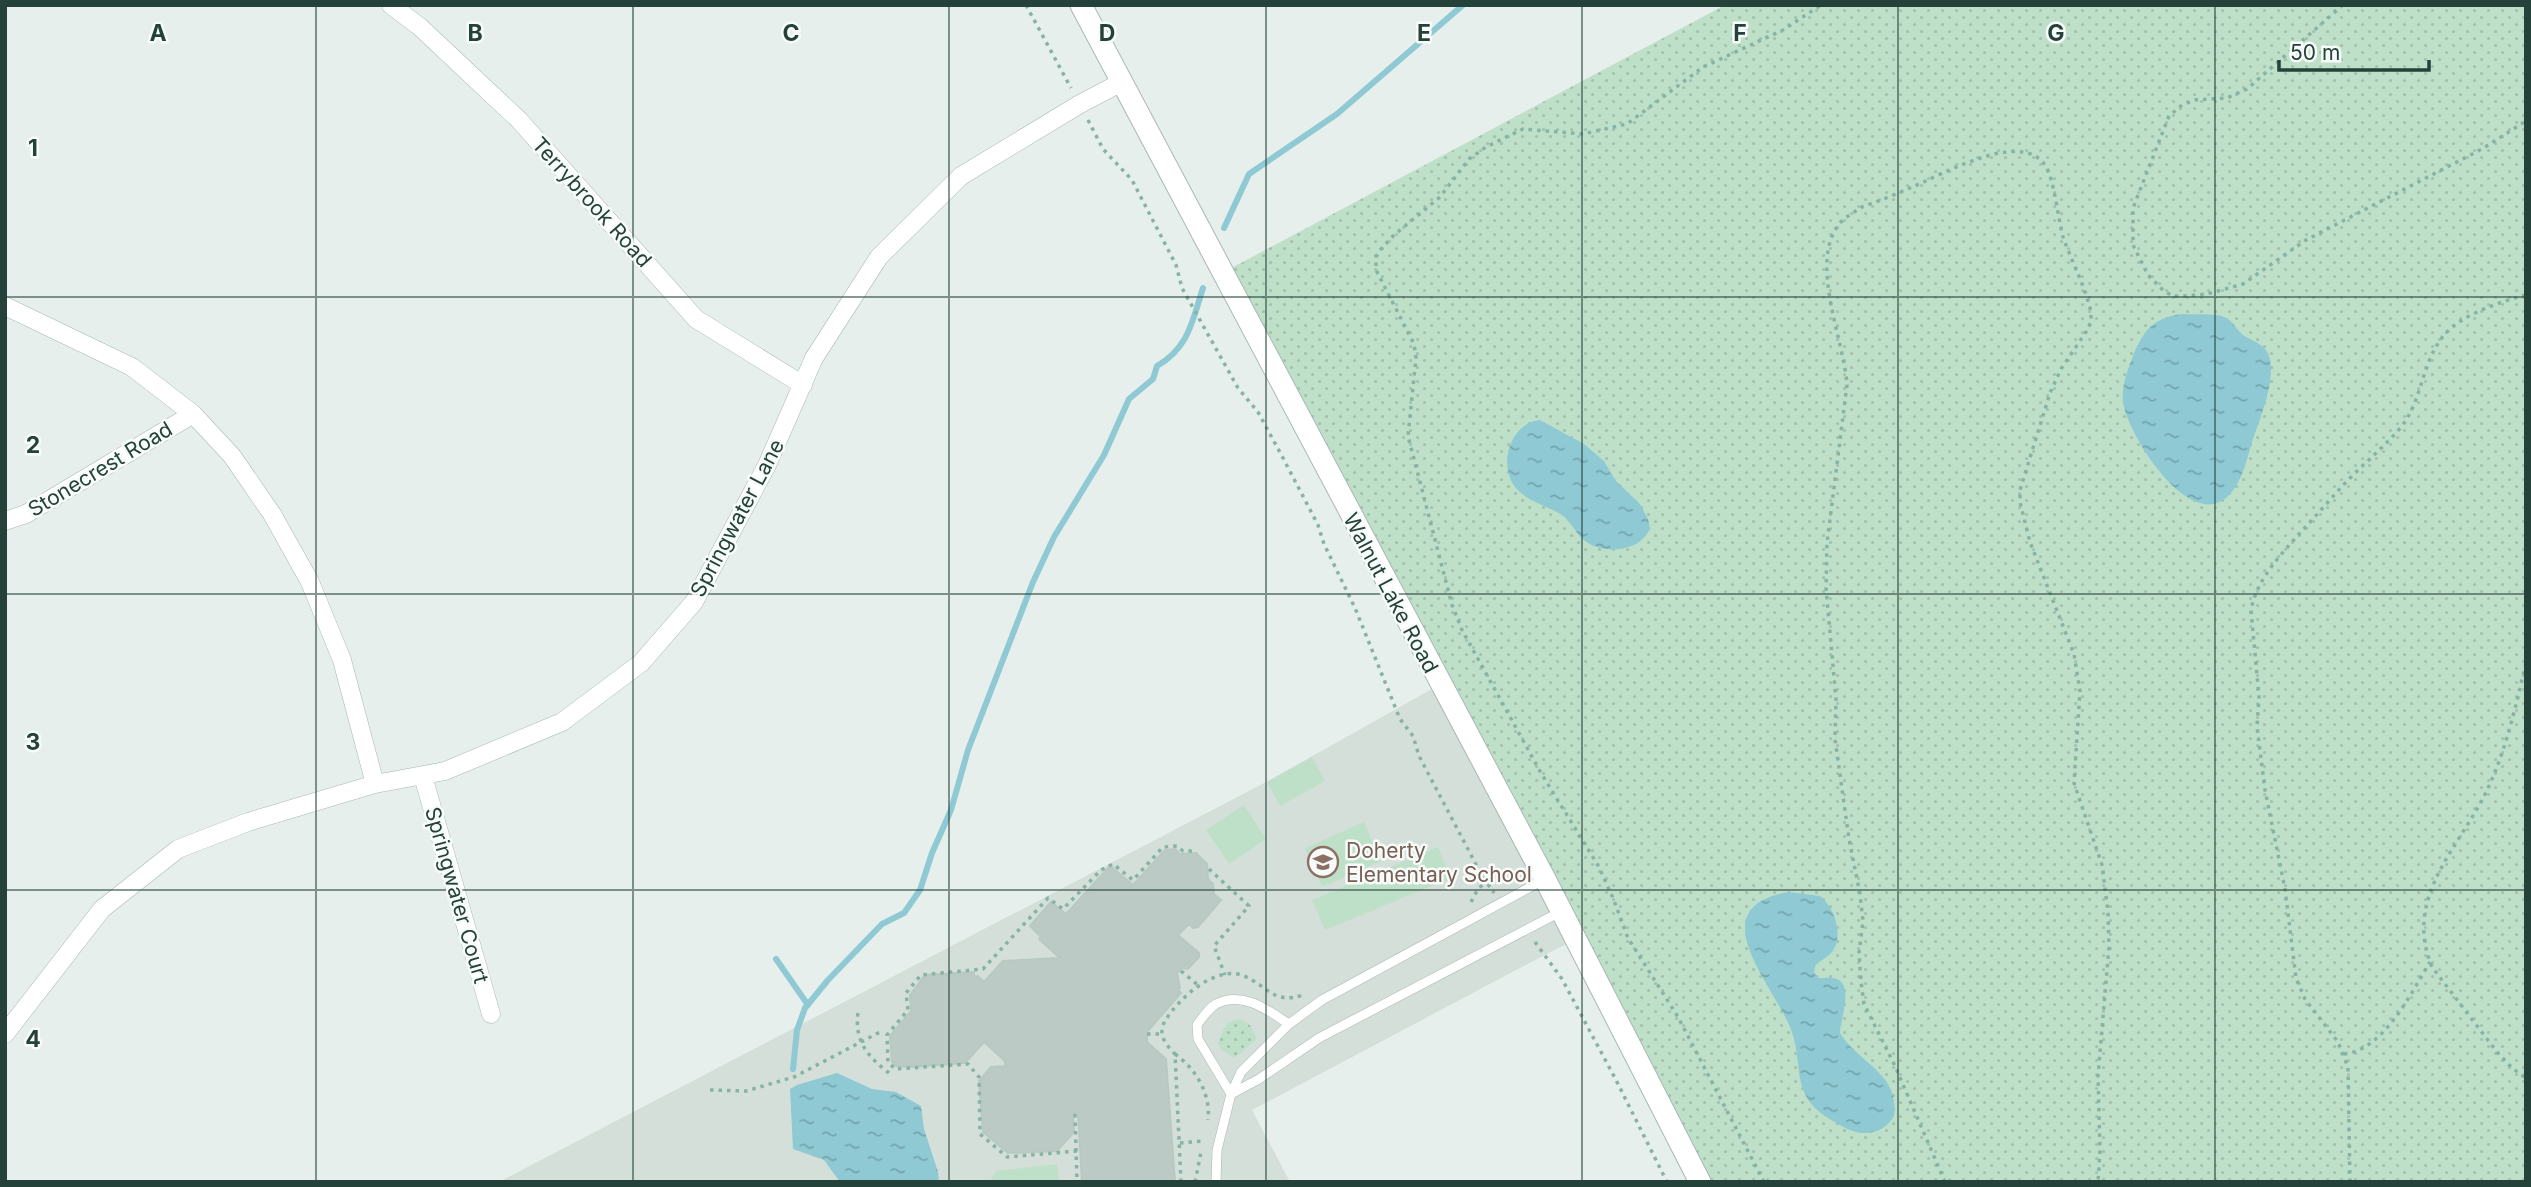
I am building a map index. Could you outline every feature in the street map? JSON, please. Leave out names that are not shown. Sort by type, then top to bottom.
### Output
[{"type":"street","name":"Terrybrook Road","points":[[391,5],[420,27],[519,120],[696,319],[803,385]]},
{"type":"street","name":"Walnut Lake Road","points":[[1081,5],[1120,83],[1545,879],[1700,1182]]},
{"type":"street","name":"Springwater Lane","points":[[5,1034],[102,909],[178,849],[248,822],[375,784],[445,771],[562,722],[640,663],[694,601],[767,465],[814,358],[878,257],[961,176],[1120,83]]},
{"type":"street","points":[[5,306],[132,368],[192,414],[232,456],[272,514],[310,582],[341,660],[375,784]]},
{"type":"street","name":"Stonecrest Road","points":[[5,521],[26,514],[192,414]]},
{"type":"street","name":"Springwater Court","points":[[423,776],[491,1014]]},
{"type":"lane","points":[[1217,1181],[1217,1150],[1231,1094],[1241,1072],[1289,1024],[1322,1000],[1545,879]]},
{"type":"lane","points":[[1231,1094],[1259,1079],[1319,1038],[1561,911]]},
{"type":"lane","points":[[1231,1094],[1198,1039],[1197,1025],[1216,1004],[1232,1000],[1259,1004],[1289,1024]]},
{"type":"path","points":[[1026,5],[1103,149],[1132,180],[1176,265],[1182,288],[1238,388],[1258,412],[1283,458],[1318,525],[1401,719],[1413,736],[1419,756],[1481,874],[1503,903]]},
{"type":"path","points":[[1764,1182],[1678,1017],[1628,938],[1599,867],[1560,806],[1462,630],[1452,605],[1408,436],[1415,344],[1376,270],[1375,263],[1381,249],[1394,235],[1430,206],[1469,159],[1486,147],[1523,129],[1583,134],[1627,124],[1703,67],[1783,30],[1822,5]]},
{"type":"path","points":[[2343,5],[2247,89],[2227,98],[2194,100],[2174,110],[2169,116],[2133,208],[2133,245],[2148,275],[2164,292],[2173,296],[2207,294],[2243,284],[2317,234],[2397,195],[2482,149],[2526,121]]},
{"type":"path","points":[[1945,1182],[1895,1066],[1864,1004],[1861,982],[1859,953],[1863,921],[1835,739],[1836,699],[1826,588],[1828,543],[1847,385],[1846,362],[1827,266],[1830,241],[1848,215],[1957,166],[1984,157],[2017,151],[2037,156],[2045,164],[2051,177],[2060,225],[2091,312],[2091,322],[2086,332],[2061,369],[2050,393],[2020,490],[2020,502],[2030,542],[2074,654],[2080,691],[2074,783],[2102,865],[2108,912],[2109,947],[2098,1076],[2098,1182]]},
{"type":"path","points":[[2350,1182],[2348,1067],[2344,1054],[2305,999],[2296,978],[2285,889],[2265,790],[2257,727],[2259,698],[2251,610],[2253,598],[2263,578],[2284,551],[2403,424],[2419,394],[2432,355],[2445,335],[2487,307],[2526,295]]},
{"type":"path","points":[[2526,663],[2510,733],[2488,787],[2435,880],[2422,925],[2430,962],[2444,985],[2497,1052],[2526,1078]]},
{"type":"path","points":[[1077,1151],[1007,1157],[980,1134],[979,1077],[968,1064],[895,1069],[888,1062],[887,1035],[908,1010],[906,993],[921,975],[983,969],[1048,898],[1063,909],[1101,870],[1113,864],[1133,880],[1163,847],[1170,845],[1183,851],[1195,851]]},
{"type":"path","points":[[1209,869],[1249,906],[1214,946],[1225,975]]},
{"type":"path","points":[[1524,929],[1562,979],[1667,1182]]},
{"type":"path","points":[[2344,1054],[2366,1047],[2380,1035],[2396,1016],[2430,962]]},
{"type":"path","points":[[1181,971],[1198,985]]},
{"type":"path","points":[[858,1013],[856,1027],[861,1043],[876,1064],[893,1076]]},
{"type":"path","points":[[710,1090],[746,1091],[794,1077],[880,1032]]},
{"type":"path","points":[[1147,1034],[1161,1034]]},
{"type":"path","points":[[1175,1054],[1185,1061],[1195,1074],[1209,1104],[1195,1182]]},
{"type":"path","points":[[1075,1114],[1077,1182]]},
{"type":"path","points":[[1180,1143],[1204,1141]]},
{"type":"shaded area","name":"Doherty Elementary School","points":[[1439,685],[1574,941],[1252,1110],[1290,1182],[499,1182],[1266,782]]},
{"type":"green space","points":[[1725,5],[2526,5],[2526,1182],[1705,1182],[1222,273]]},
{"type":"green space","points":[[1312,757],[1325,781],[1280,806],[1267,782]]},
{"type":"green space","points":[[1244,805],[1266,839],[1229,864],[1206,830]]},
{"type":"green space","points":[[1364,822],[1381,861],[1322,887],[1305,848]]},
{"type":"green space","points":[[1438,847],[1451,878],[1325,930],[1312,900]]},
{"type":"green space","points":[[1238,1019],[1251,1026],[1257,1039],[1235,1058],[1221,1050],[1218,1042],[1226,1024]]},
{"type":"green space","points":[[1057,1164],[1059,1182],[989,1182],[997,1171]]},
{"type":"water","points":[[2182,314],[2213,315],[2228,319],[2243,335],[2265,349],[2271,367],[2265,404],[2241,477],[2226,498],[2211,504],[2194,501],[2177,490],[2161,474],[2135,435],[2123,402],[2126,376],[2143,336],[2158,321]]},
{"type":"water","points":[[1540,420],[1584,444],[1604,461],[1616,481],[1640,504],[1650,528],[1639,542],[1621,549],[1593,545],[1585,541],[1563,516],[1517,490],[1507,465],[1510,444],[1522,428]]},
{"type":"water","points":[[1789,892],[1820,896],[1836,921],[1837,943],[1828,956],[1816,964],[1814,972],[1819,978],[1835,978],[1842,983],[1845,989],[1845,1004],[1840,1033],[1891,1089],[1894,1116],[1877,1131],[1863,1133],[1847,1129],[1819,1111],[1809,1101],[1800,1079],[1795,1041],[1790,1027],[1749,949],[1745,930],[1749,913],[1762,900]]},
{"type":"water","points":[[837,1073],[872,1089],[896,1092],[921,1106],[924,1129],[939,1182],[840,1182],[824,1160],[793,1149],[790,1089]]},
{"type":"building","points":[[1175,849],[1180,854],[1196,853],[1207,864],[1208,879],[1213,884],[1214,894],[1221,900],[1198,927],[1193,928],[1189,924],[1178,935],[1199,953],[1199,957],[1188,969],[1182,968],[1177,973],[1180,988],[1178,990],[1181,993],[1147,1032],[1147,1042],[1166,1059],[1175,1182],[1082,1182],[1078,1114],[1073,1113],[1074,1132],[1057,1151],[1008,1153],[983,1132],[979,1081],[991,1067],[1006,1066],[1004,1060],[984,1042],[965,1063],[911,1067],[896,1066],[892,1062],[890,1036],[911,1011],[910,995],[925,975],[974,972],[974,977],[978,976],[984,982],[1003,961],[1060,958],[1039,939],[1041,937],[1030,926],[1051,902],[1066,914],[1110,866],[1133,885],[1165,850]]},
{"type":"waterway","points":[[1224,228],[1249,174],[1337,114],[1463,5]]},
{"type":"waterway","points":[[793,1069],[797,1030],[805,1008],[882,924],[904,913],[920,890],[932,853],[951,810],[968,750],[1033,582],[1054,537],[1104,455],[1129,399],[1153,379],[1157,366],[1168,359],[1183,342],[1203,288]]},
{"type":"waterway","points":[[776,959],[808,1005]]},
{"type":"place","name":"Doherty Elementary School","points":[[1323,862]]}]
